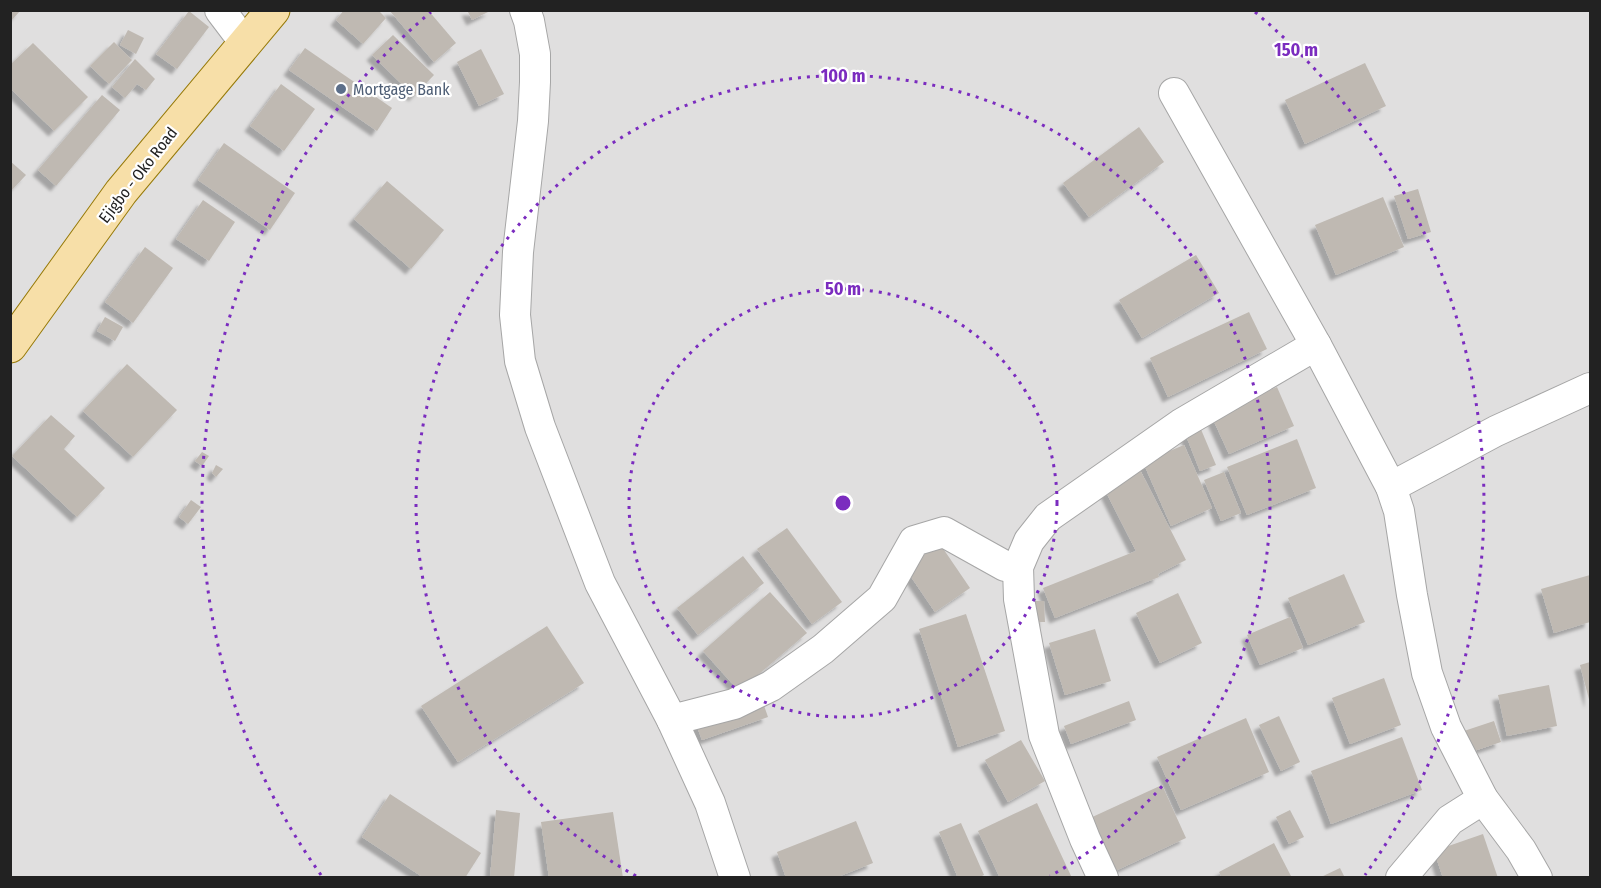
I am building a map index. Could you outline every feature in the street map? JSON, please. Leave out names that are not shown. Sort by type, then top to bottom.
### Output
[{"type":"main road","name":"Ejigbo - Oko Road","points":[[10,346],[121,192],[273,10]]},
{"type":"street","points":[[220,10],[245,43]]},
{"type":"street","points":[[525,10],[535,54],[535,82],[533,121],[518,252],[515,315],[520,361],[540,427],[600,583],[672,720],[710,802],[735,878]]},
{"type":"street","points":[[1174,93],[1316,345],[1391,487],[1400,511],[1412,595],[1427,673],[1446,727],[1483,799],[1521,850],[1537,878]]},
{"type":"street","points":[[1103,878],[1084,839],[1044,735],[1018,600],[1018,567],[1029,541],[1048,517],[1181,424],[1316,345]]},
{"type":"street","points":[[1391,487],[1496,431],[1590,388]]},
{"type":"street","points":[[672,720],[734,704],[771,686],[823,649],[882,598],[914,542],[944,532],[1005,566],[1018,567]]},
{"type":"street","points":[[1401,878],[1450,820],[1483,799]]},
{"type":"shaded area","points":[[11,11],[1590,11],[1590,877],[11,877]]},
{"type":"building","points":[[10,10],[21,10],[10,22]]},
{"type":"building","points":[[344,10],[378,10],[386,18],[363,44],[336,20]]},
{"type":"building","points":[[389,10],[428,10],[456,43],[434,62]]},
{"type":"building","points":[[467,10],[492,10],[472,20]]},
{"type":"building","points":[[189,11],[209,27],[177,69],[156,54]]},
{"type":"building","points":[[128,30],[144,38],[136,54],[120,45]]},
{"type":"building","points":[[393,35],[434,75],[414,96],[372,55]]},
{"type":"building","points":[[114,42],[132,60],[109,84],[90,66]]},
{"type":"building","points":[[33,43],[88,97],[54,131],[10,88],[10,65]]},
{"type":"building","name":"Mortgage Bank","points":[[305,48],[392,108],[377,131],[289,70]]},
{"type":"building","points":[[481,49],[504,94],[479,106],[457,62]]},
{"type":"building","points":[[135,59],[155,79],[146,90],[137,84],[125,98],[112,87]]},
{"type":"building","points":[[1365,63],[1386,106],[1305,144],[1285,100]]},
{"type":"building","points":[[281,84],[315,109],[284,151],[250,126]]},
{"type":"building","points":[[102,95],[120,110],[56,186],[38,170]]},
{"type":"building","points":[[1139,127],[1164,162],[1089,217],[1063,183]]},
{"type":"building","points":[[224,143],[295,193],[270,230],[198,180]]},
{"type":"building","points":[[10,161],[26,175],[10,192]]},
{"type":"building","points":[[387,181],[444,230],[411,269],[354,219]]},
{"type":"building","points":[[1418,189],[1431,232],[1408,239],[1394,196]]},
{"type":"building","points":[[1383,197],[1404,247],[1336,275],[1315,225]]},
{"type":"building","points":[[203,200],[235,222],[209,261],[176,239]]},
{"type":"building","points":[[145,247],[173,268],[133,323],[105,302]]},
{"type":"building","points":[[1196,255],[1219,293],[1142,338],[1119,300]]},
{"type":"building","points":[[1249,312],[1267,349],[1168,397],[1150,358]]},
{"type":"building","points":[[105,317],[123,327],[115,341],[97,331]]},
{"type":"building","points":[[127,364],[177,410],[133,457],[83,411]]},
{"type":"building","points":[[1277,387],[1294,426],[1229,454],[1211,415]]},
{"type":"building","points":[[51,415],[75,436],[64,449],[105,488],[77,517],[12,456]]},
{"type":"building","points":[[1200,427],[1216,465],[1200,471],[1185,433]]},
{"type":"building","points":[[1297,439],[1316,488],[1247,515],[1227,467]]},
{"type":"building","points":[[1184,445],[1212,508],[1171,526],[1143,462]]},
{"type":"building","points":[[202,452],[209,456],[202,466],[195,461]]},
{"type":"building","points":[[216,465],[223,469],[216,477],[212,473]]},
{"type":"building","points":[[1140,470],[1186,560],[1158,574],[1159,577],[1055,618],[1043,588],[1136,551],[1104,488]]},
{"type":"building","points":[[1224,472],[1241,513],[1221,521],[1204,480]]},
{"type":"building","points":[[191,500],[201,507],[188,524],[179,517]]},
{"type":"building","points":[[787,528],[842,602],[812,624],[757,549]]},
{"type":"building","points":[[940,544],[970,588],[935,612],[905,568]]},
{"type":"building","points":[[743,556],[764,583],[698,635],[677,608]]},
{"type":"building","points":[[1344,574],[1365,622],[1308,645],[1288,598]]},
{"type":"building","points":[[1590,575],[1590,622],[1554,633],[1541,589]]},
{"type":"building","points":[[770,592],[807,633],[739,691],[703,651]]},
{"type":"building","points":[[1178,593],[1202,643],[1160,663],[1136,613]]},
{"type":"building","points":[[1027,601],[1044,601],[1045,622],[1027,622]]},
{"type":"building","points":[[966,614],[1005,731],[958,747],[919,629]]},
{"type":"building","points":[[1290,617],[1303,648],[1260,665],[1247,635]]},
{"type":"building","points":[[547,626],[584,683],[458,762],[421,706]]},
{"type":"building","points":[[1095,629],[1111,681],[1065,695],[1049,643]]},
{"type":"building","points":[[1590,662],[1590,703],[1580,665]]},
{"type":"building","points":[[1384,678],[1401,725],[1350,744],[1332,698]]},
{"type":"building","points":[[1549,685],[1557,726],[1507,736],[1498,695]]},
{"type":"building","points":[[761,697],[768,717],[702,740],[695,721]]},
{"type":"building","points":[[1129,701],[1136,720],[1071,744],[1064,726]]},
{"type":"building","points":[[1279,716],[1300,762],[1281,771],[1259,725]]},
{"type":"building","points":[[1246,718],[1269,772],[1181,810],[1157,757]]},
{"type":"building","points":[[1494,721],[1501,742],[1471,752],[1464,731]]},
{"type":"building","points":[[1402,737],[1422,790],[1331,824],[1311,771]]},
{"type":"building","points":[[1021,740],[1045,781],[1008,802],[985,760]]},
{"type":"building","points":[[1162,785],[1186,838],[1113,872],[1088,819]]},
{"type":"building","points":[[390,794],[481,853],[465,878],[424,878],[362,837]]},
{"type":"building","points":[[1037,803],[1072,878],[1000,878],[978,831]]},
{"type":"building","points":[[496,810],[520,813],[514,878],[490,878]]},
{"type":"building","points":[[1290,810],[1304,837],[1289,844],[1276,817]]},
{"type":"building","points":[[613,812],[623,878],[549,878],[541,822]]},
{"type":"building","points":[[856,821],[873,863],[835,878],[786,878],[777,852]]},
{"type":"building","points":[[961,823],[984,875],[978,878],[958,878],[939,832]]},
{"type":"building","points":[[1483,834],[1498,878],[1443,878],[1434,851]]},
{"type":"building","points":[[1274,843],[1292,878],[1222,878],[1219,872]]},
{"type":"building","points":[[1340,868],[1345,878],[1319,878]]},
{"type":"place","name":"Mortgage Bank","points":[[341,89]]}]
